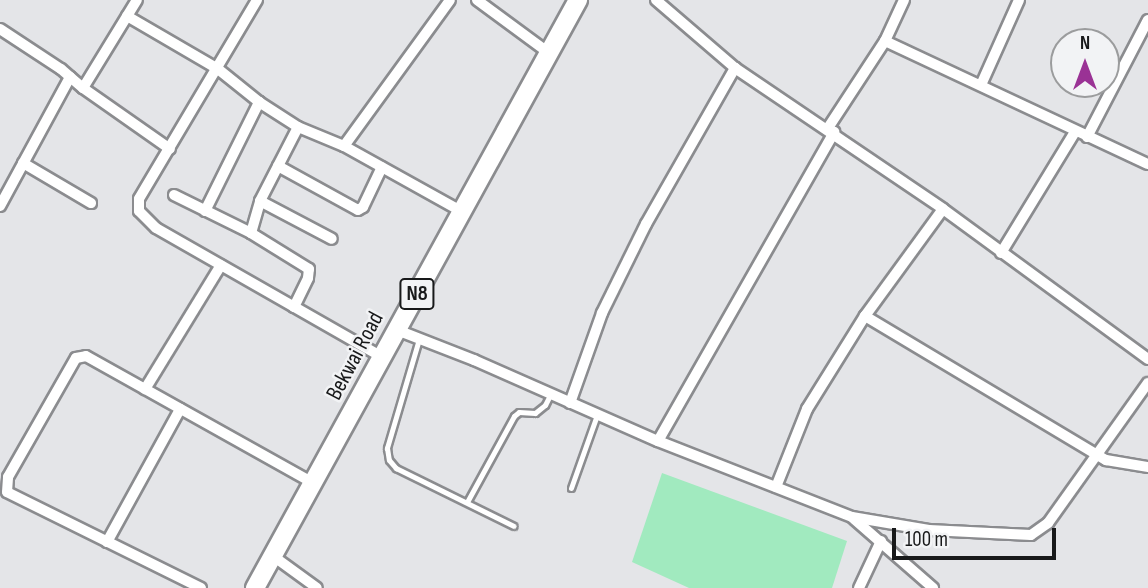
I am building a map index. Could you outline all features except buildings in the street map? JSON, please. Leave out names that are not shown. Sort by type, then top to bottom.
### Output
[{"type":"highway","name":"Bekwai Road","points":[[255,588],[578,0]]},
{"type":"street","points":[[83,89],[137,0]]},
{"type":"street","points":[[257,0],[139,199],[139,211],[156,228],[382,357]]},
{"type":"street","points":[[344,146],[450,0]]},
{"type":"street","points":[[477,0],[549,53]]},
{"type":"street","points":[[656,0],[735,68],[831,130],[1148,359]]},
{"type":"street","points":[[658,441],[831,130],[885,41],[904,0]]},
{"type":"street","points":[[981,85],[1019,0]]},
{"type":"street","points":[[127,16],[218,69],[259,103],[298,127],[344,146],[461,211]]},
{"type":"street","points":[[1087,137],[1148,20]]},
{"type":"street","points":[[0,29],[170,149]]},
{"type":"street","points":[[885,41],[1075,132],[1148,163]]},
{"type":"street","points":[[570,403],[602,313],[646,224],[735,68]]},
{"type":"street","points":[[0,206],[70,77]]},
{"type":"street","points":[[205,211],[259,103]]},
{"type":"street","points":[[251,233],[260,201],[298,127]]},
{"type":"street","points":[[1001,253],[1075,132]]},
{"type":"street","points":[[23,163],[91,202]]},
{"type":"street","points":[[278,166],[358,210],[363,207],[382,167]]},
{"type":"street","points":[[174,195],[251,233],[309,269],[309,278],[294,307]]},
{"type":"street","points":[[260,201],[332,239]]},
{"type":"street","points":[[776,487],[807,409],[865,316],[943,209]]},
{"type":"street","points":[[145,389],[221,265]]},
{"type":"street","points":[[865,316],[1095,454],[1110,461],[1148,467]]},
{"type":"street","points":[[397,330],[474,360],[658,441],[852,517],[929,530],[1031,535],[1048,523],[1148,383]]},
{"type":"street","points":[[201,588],[11,495],[3,487],[76,358],[86,356],[313,483]]},
{"type":"street","points":[[107,542],[180,409]]},
{"type":"street","points":[[852,517],[933,588]]},
{"type":"street","points":[[859,588],[881,541]]},
{"type":"street","points":[[273,556],[317,588]]},
{"type":"lane","points":[[419,339],[387,448],[389,460],[396,468],[513,526]]},
{"type":"lane","points":[[467,502],[514,416],[519,412],[535,413],[545,405],[550,395]]},
{"type":"lane","points":[[570,488],[597,415]]},
{"type":"green space","points":[[662,473],[847,541],[832,588],[689,588],[632,562]]}]
